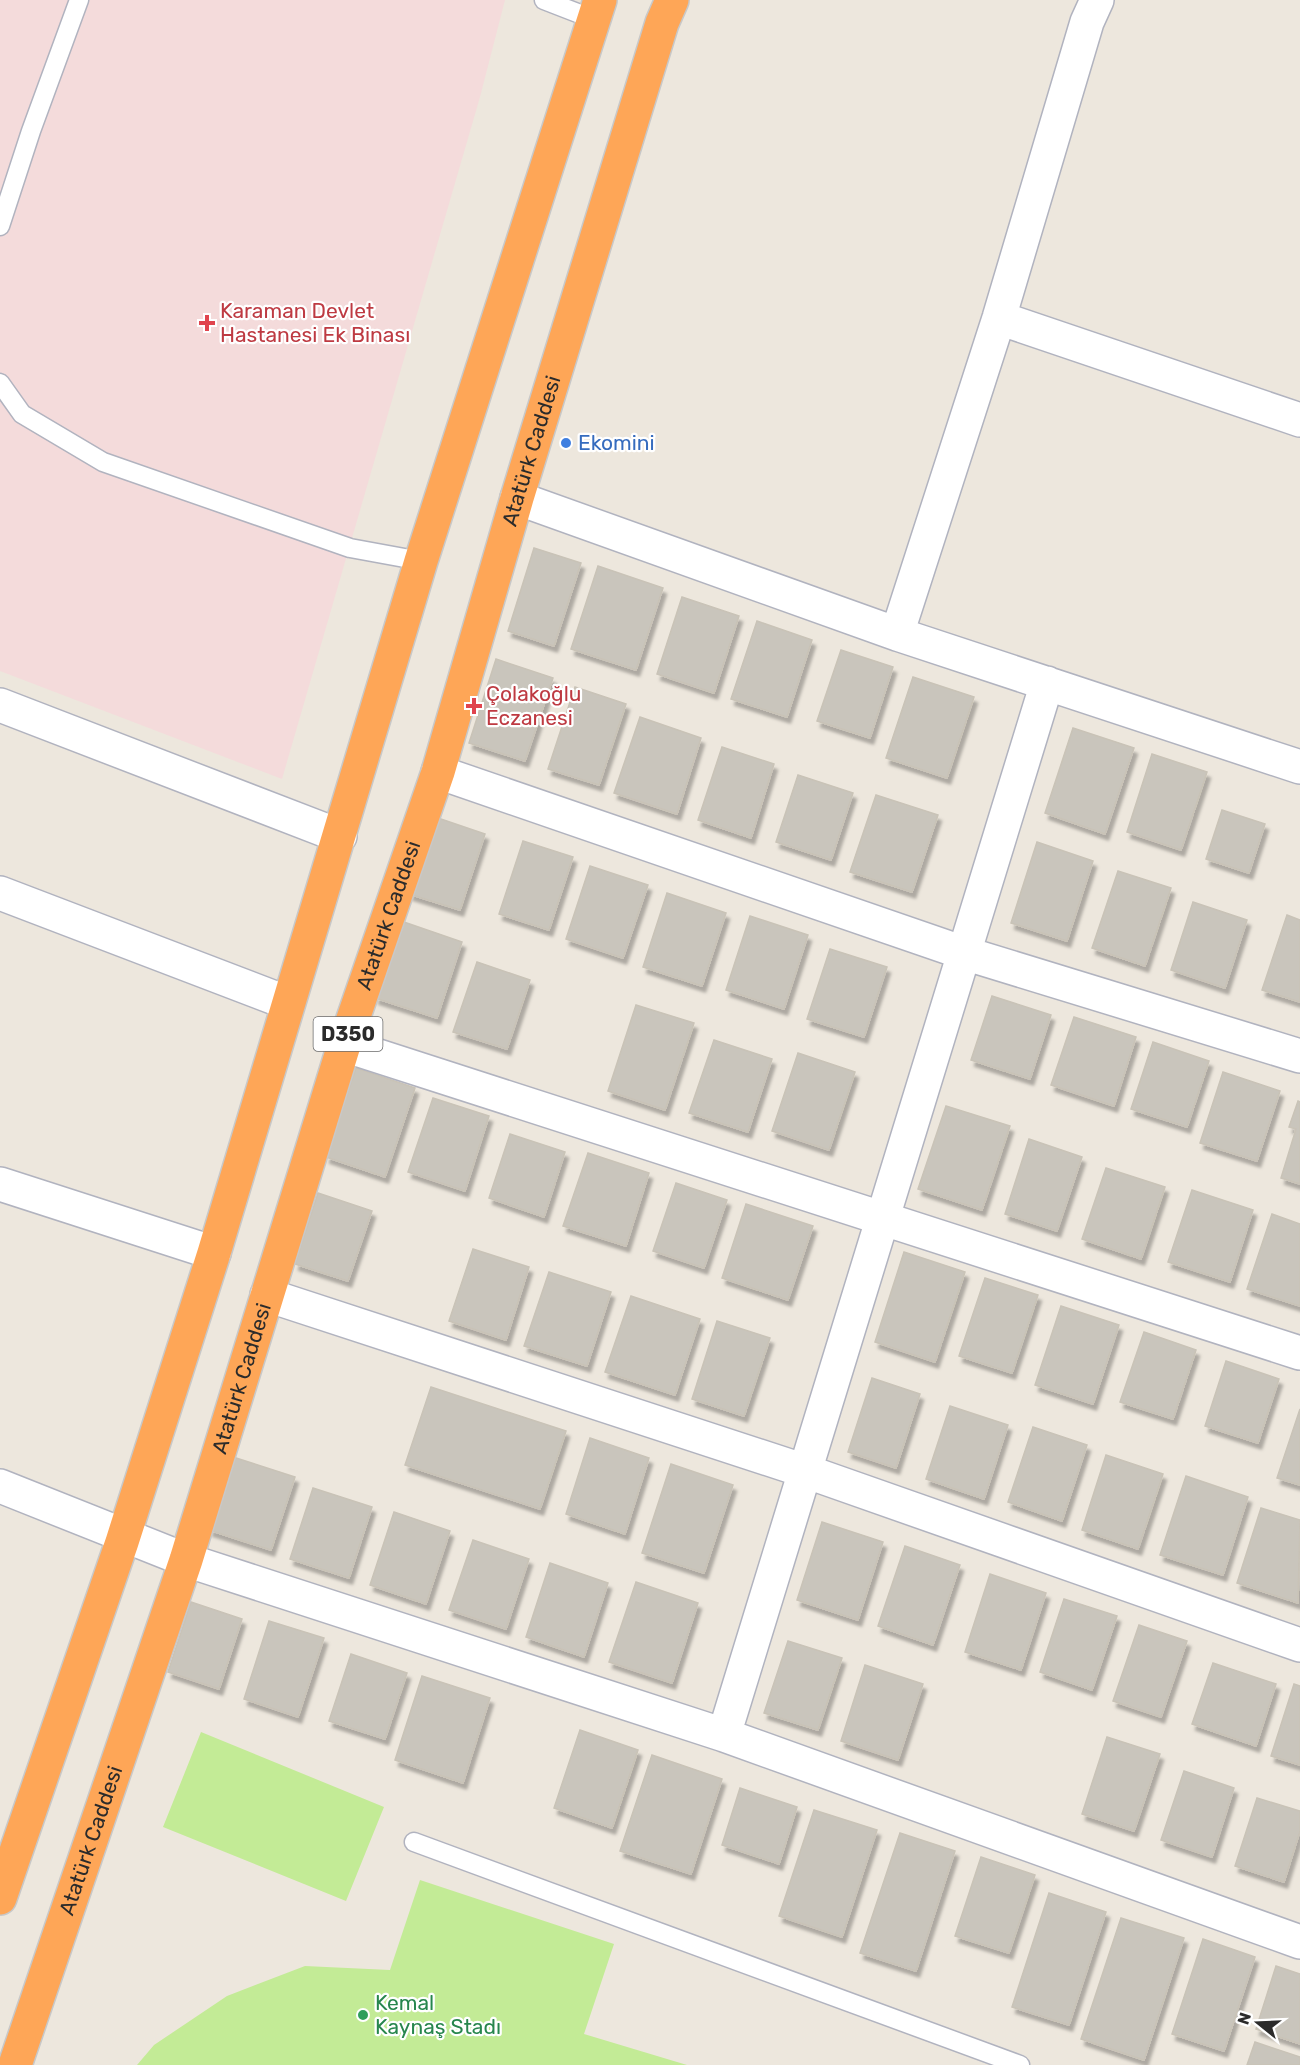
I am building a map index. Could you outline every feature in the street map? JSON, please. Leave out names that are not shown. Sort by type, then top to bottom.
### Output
[{"type":"highway","name":"Atatürk Caddesi","points":[[15,2065],[186,1560],[344,1045],[438,772],[517,498],[662,23],[672,0]]},
{"type":"highway","name":"D350","points":[[0,1898],[124,1535],[214,1253],[422,561],[596,9]]},
{"type":"street","points":[[897,634],[999,318],[1087,22],[1097,0]]},
{"type":"street","points":[[999,318],[1300,420]]},
{"type":"street","points":[[517,498],[897,634],[1300,766]]},
{"type":"street","points":[[724,1735],[1047,683]]},
{"type":"street","points":[[0,705],[340,836]]},
{"type":"street","points":[[438,772],[964,953],[1300,1056]]},
{"type":"street","points":[[0,893],[288,1003]]},
{"type":"street","points":[[344,1045],[1300,1353]]},
{"type":"street","points":[[0,1184],[214,1253]]},
{"type":"street","points":[[267,1295],[805,1471],[1300,1645]]},
{"type":"street","points":[[0,1486],[186,1560],[724,1735],[1300,1942]]},
{"type":"lane","points":[[0,226],[79,0]]},
{"type":"lane","points":[[544,0],[596,9]]},
{"type":"lane","points":[[0,383],[22,414],[103,462],[350,548],[422,561]]},
{"type":"lane","points":[[414,1842],[1020,2065]]},
{"type":"shaded area","name":"Karaman Devlet Hastanesi Ek Binası","points":[[0,0],[505,0],[480,97],[282,779],[0,671]]},
{"type":"green space","points":[[201,1732],[384,1807],[346,1901],[163,1827]]},
{"type":"green space","name":"Kemal Kaynaş Stadı","points":[[420,1880],[614,1944],[584,2034],[687,2065],[137,2065],[154,2045],[227,1996],[305,1966],[390,1970]]},
{"type":"building","points":[[534,548],[581,563],[554,646],[508,631]]},
{"type":"building","points":[[598,566],[663,588],[636,670],[571,649]]},
{"type":"building","points":[[682,597],[739,616],[714,693],[657,674]]},
{"type":"building","points":[[757,621],[812,640],[787,717],[731,699]]},
{"type":"building","points":[[841,650],[893,667],[870,738],[817,721]]},
{"type":"building","points":[[496,659],[553,678],[525,761],[469,743]]},
{"type":"building","points":[[913,677],[974,697],[947,778],[886,758]]},
{"type":"building","points":[[575,687],[626,704],[599,785],[548,769]]},
{"type":"building","points":[[640,717],[701,738],[677,814],[614,793]]},
{"type":"building","points":[[1073,728],[1134,748],[1105,834],[1045,813]]},
{"type":"building","points":[[722,747],[774,764],[751,838],[698,820]]},
{"type":"building","points":[[1152,754],[1207,772],[1181,850],[1127,832]]},
{"type":"building","points":[[798,775],[853,793],[831,860],[776,842]]},
{"type":"building","points":[[876,795],[938,815],[912,892],[850,872]]},
{"type":"building","points":[[1222,810],[1265,824],[1249,873],[1206,859]]},
{"type":"building","points":[[435,817],[485,834],[460,910],[409,894]]},
{"type":"building","points":[[523,841],[573,857],[549,930],[499,914]]},
{"type":"building","points":[[1037,842],[1093,861],[1067,941],[1011,923]]},
{"type":"building","points":[[590,866],[648,885],[623,958],[566,939]]},
{"type":"building","points":[[1118,871],[1171,888],[1145,966],[1092,948]]},
{"type":"building","points":[[667,893],[726,913],[702,986],[643,967]]},
{"type":"building","points":[[1193,902],[1247,920],[1225,988],[1171,970]]},
{"type":"building","points":[[1287,915],[1300,920],[1300,1002],[1262,990]]},
{"type":"building","points":[[750,916],[808,935],[784,1009],[726,990]]},
{"type":"building","points":[[401,921],[462,942],[437,1018],[375,998]]},
{"type":"building","points":[[830,949],[887,967],[864,1037],[807,1019]]},
{"type":"building","points":[[477,962],[530,980],[507,1049],[453,1032]]},
{"type":"building","points":[[992,996],[1051,1015],[1030,1079],[971,1060]]},
{"type":"building","points":[[636,1005],[694,1023],[665,1110],[608,1091]]},
{"type":"building","points":[[1074,1017],[1136,1037],[1114,1106],[1051,1085]]},
{"type":"building","points":[[714,1040],[772,1059],[748,1132],[689,1113]]},
{"type":"building","points":[[1153,1042],[1209,1061],[1187,1127],[1131,1109]]},
{"type":"building","points":[[798,1053],[855,1072],[829,1150],[772,1131]]},
{"type":"building","points":[[356,1068],[415,1088],[385,1177],[326,1157]]},
{"type":"building","points":[[1223,1072],[1280,1091],[1257,1161],[1200,1143]]},
{"type":"building","points":[[433,1098],[489,1116],[465,1191],[408,1172]]},
{"type":"building","points":[[1298,1101],[1300,1102],[1300,1184],[1281,1178],[1296,1129],[1289,1127]]},
{"type":"building","points":[[946,1106],[1010,1126],[982,1210],[918,1189]]},
{"type":"building","points":[[510,1134],[565,1152],[544,1217],[489,1198]]},
{"type":"building","points":[[1029,1139],[1082,1157],[1057,1231],[1005,1214]]},
{"type":"building","points":[[588,1153],[649,1173],[626,1246],[563,1226]]},
{"type":"building","points":[[1106,1168],[1165,1187],[1141,1259],[1082,1239]]},
{"type":"building","points":[[676,1183],[727,1200],[704,1268],[653,1251]]},
{"type":"building","points":[[1192,1190],[1253,1210],[1230,1282],[1168,1262]]},
{"type":"building","points":[[318,1193],[372,1211],[348,1281],[295,1264]]},
{"type":"building","points":[[746,1204],[813,1226],[788,1300],[722,1278]]},
{"type":"building","points":[[1272,1214],[1300,1224],[1300,1306],[1247,1289]]},
{"type":"building","points":[[473,1249],[529,1267],[506,1340],[449,1321]]},
{"type":"building","points":[[904,1252],[965,1272],[935,1362],[875,1342]]},
{"type":"building","points":[[549,1272],[611,1292],[587,1366],[524,1346]]},
{"type":"building","points":[[985,1278],[1038,1295],[1012,1373],[959,1356]]},
{"type":"building","points":[[631,1296],[700,1319],[675,1395],[605,1372]]},
{"type":"building","points":[[1061,1306],[1119,1325],[1093,1404],[1035,1385]]},
{"type":"building","points":[[717,1321],[770,1338],[744,1416],[692,1399]]},
{"type":"building","points":[[1144,1332],[1196,1350],[1173,1419],[1120,1402]]},
{"type":"building","points":[[1226,1361],[1279,1379],[1258,1443],[1205,1426]]},
{"type":"building","points":[[872,1378],[920,1394],[896,1468],[848,1452]]},
{"type":"building","points":[[431,1387],[566,1431],[540,1509],[405,1465]]},
{"type":"building","points":[[950,1406],[1008,1425],[984,1499],[926,1479]]},
{"type":"building","points":[[1300,1409],[1300,1485],[1277,1478]]},
{"type":"building","points":[[1033,1427],[1087,1445],[1062,1521],[1008,1502]]},
{"type":"building","points":[[590,1438],[649,1458],[625,1534],[566,1514]]},
{"type":"building","points":[[1106,1455],[1163,1474],[1138,1549],[1082,1530]]},
{"type":"building","points":[[233,1457],[295,1477],[271,1550],[209,1530]]},
{"type":"building","points":[[671,1464],[733,1485],[704,1573],[642,1553]]},
{"type":"building","points":[[1186,1476],[1248,1497],[1223,1575],[1160,1555]]},
{"type":"building","points":[[313,1488],[372,1507],[349,1578],[290,1559]]},
{"type":"building","points":[[1261,1508],[1300,1520],[1298,1603],[1237,1583]]},
{"type":"building","points":[[394,1512],[450,1531],[426,1604],[370,1585]]},
{"type":"building","points":[[822,1522],[883,1542],[858,1620],[797,1600]]},
{"type":"building","points":[[473,1540],[529,1559],[506,1629],[449,1610]]},
{"type":"building","points":[[905,1546],[960,1565],[933,1645],[878,1626]]},
{"type":"building","points":[[550,1563],[608,1583],[584,1657],[526,1637]]},
{"type":"building","points":[[990,1574],[1046,1593],[1021,1670],[965,1652]]},
{"type":"building","points":[[636,1582],[698,1603],[672,1683],[609,1662]]},
{"type":"building","points":[[1064,1599],[1117,1616],[1092,1690],[1040,1672]]},
{"type":"building","points":[[191,1602],[242,1619],[219,1689],[168,1672]]},
{"type":"building","points":[[269,1621],[324,1638],[298,1717],[244,1699]]},
{"type":"building","points":[[1139,1625],[1187,1641],[1161,1717],[1113,1701]]},
{"type":"building","points":[[788,1641],[842,1658],[818,1730],[764,1713]]},
{"type":"building","points":[[351,1654],[407,1673],[385,1739],[329,1721]]},
{"type":"building","points":[[1213,1663],[1276,1684],[1256,1746],[1192,1724]]},
{"type":"building","points":[[865,1665],[923,1684],[898,1760],[841,1741]]},
{"type":"building","points":[[422,1676],[490,1698],[463,1783],[395,1760]]},
{"type":"building","points":[[1294,1684],[1300,1686],[1300,1765],[1271,1756]]},
{"type":"building","points":[[580,1730],[638,1750],[612,1828],[554,1808]]},
{"type":"building","points":[[1107,1737],[1160,1754],[1134,1831],[1082,1814]]},
{"type":"building","points":[[652,1755],[722,1779],[691,1874],[620,1851]]},
{"type":"building","points":[[1184,1771],[1234,1788],[1212,1857],[1161,1840]]},
{"type":"building","points":[[740,1788],[797,1807],[779,1864],[722,1845]]},
{"type":"building","points":[[1257,1798],[1300,1811],[1300,1831],[1284,1882],[1235,1866]]},
{"type":"building","points":[[814,1810],[877,1830],[842,1937],[779,1916]]},
{"type":"building","points":[[900,1833],[955,1851],[916,1971],[860,1953]]},
{"type":"building","points":[[981,1857],[1035,1875],[1009,1953],[955,1936]]},
{"type":"building","points":[[1049,1893],[1106,1912],[1069,2025],[1012,2007]]},
{"type":"building","points":[[1121,1918],[1184,1938],[1144,2060],[1081,2039]]},
{"type":"building","points":[[1203,1939],[1255,1957],[1224,2051],[1172,2034]]},
{"type":"building","points":[[1276,1966],[1300,1974],[1300,2044],[1256,2029]]},
{"type":"building","points":[[1255,2042],[1300,2057],[1300,2065],[1247,2065]]},
{"type":"place","name":"Karaman Devlet Hastanesi Ek Binası","points":[[207,323]]},
{"type":"place","name":"Ekomini","points":[[566,443]]},
{"type":"place","name":"Çolakoğlu Eczanesi","points":[[474,706]]},
{"type":"place","name":"Kemal Kaynaş Stadı","points":[[363,2015]]}]
